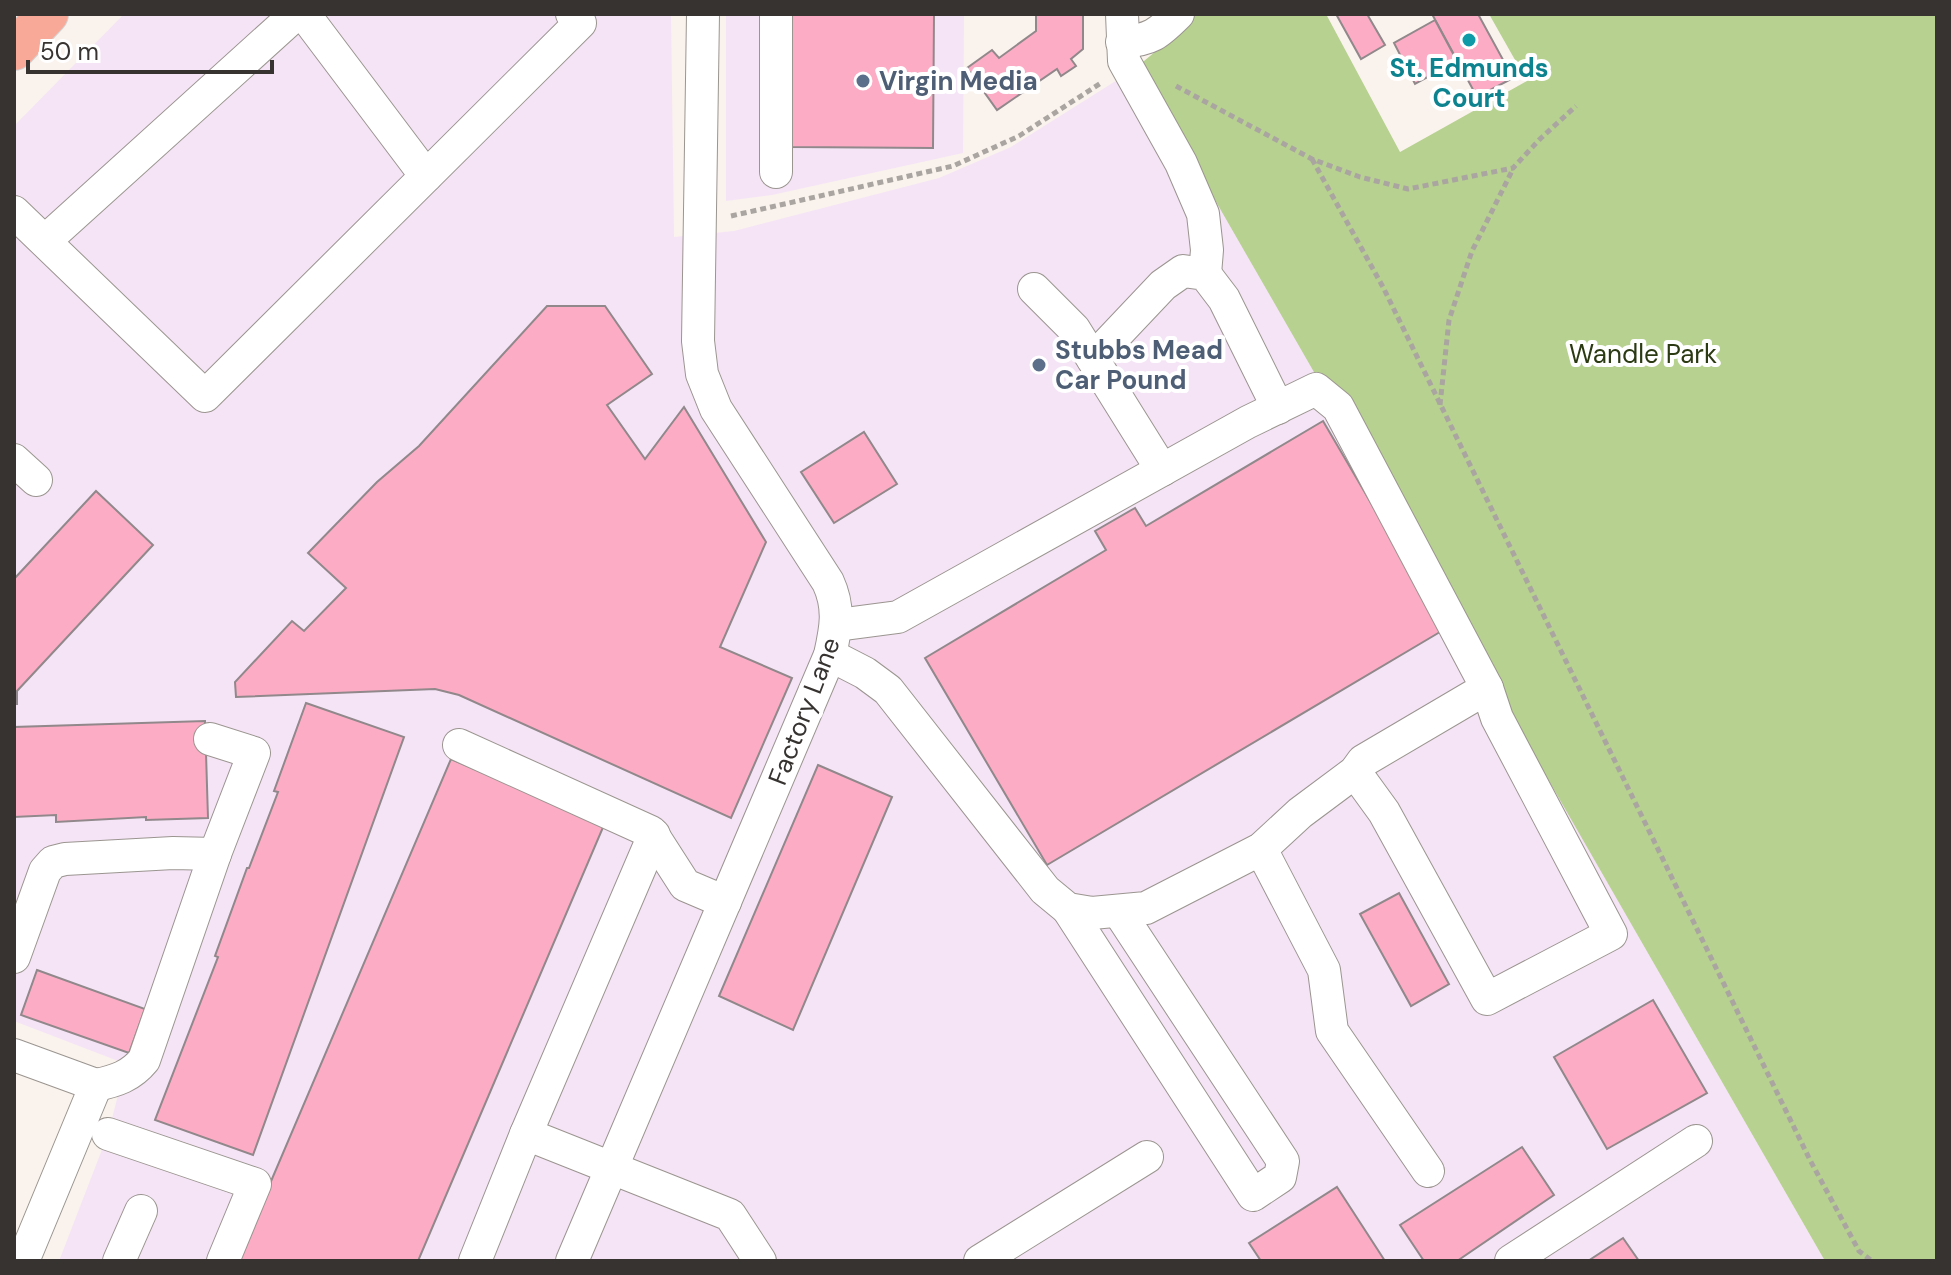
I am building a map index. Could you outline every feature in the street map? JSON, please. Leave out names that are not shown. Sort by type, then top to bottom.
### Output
[{"type":"main road","points":[[14,50],[48,14]]},
{"type":"street","points":[[45,241],[296,14]]},
{"type":"street","points":[[304,14],[426,176]]},
{"type":"street","points":[[14,212],[205,396],[580,23],[572,14]]},
{"type":"street","name":"Factory Lane","points":[[580,1257],[612,1168],[833,640],[837,610],[828,582],[716,409],[708,393],[699,358],[703,14]]},
{"type":"street","points":[[776,14],[776,172]]},
{"type":"street","points":[[1178,14],[1161,31],[1124,47],[1203,214],[1207,250],[1205,274],[1224,299],[1278,408]]},
{"type":"street","points":[[1093,359],[1163,285],[1183,271],[1205,274]]},
{"type":"street","points":[[1034,289],[1074,329],[1162,470]]},
{"type":"street","points":[[1119,912],[1283,1161],[1280,1177],[1253,1195],[1068,909],[1045,890],[888,690],[865,673],[833,640],[898,617],[1162,470],[1316,389],[1338,407],[1487,688],[1497,718],[1611,934],[1487,999],[1384,812],[1355,772]]},
{"type":"street","points":[[1068,909],[1092,913],[1146,908],[1261,849],[1300,813],[1355,772],[1363,761],[1487,688]]},
{"type":"street","points":[[14,1055],[96,1085],[128,1075],[144,1060],[215,854],[254,753],[210,739]]},
{"type":"street","points":[[459,745],[654,835],[685,885],[725,902]]},
{"type":"street","points":[[475,1261],[654,835]]},
{"type":"street","points":[[1261,849],[1324,970],[1332,1031],[1428,1171]]},
{"type":"street","points":[[14,957],[45,871],[53,862],[173,853],[215,854]]},
{"type":"street","points":[[23,1261],[96,1085]]},
{"type":"street","points":[[108,1134],[255,1184],[223,1261]]},
{"type":"street","points":[[526,1134],[730,1215],[760,1261]]},
{"type":"street","points":[[1511,1261],[1696,1141]]},
{"type":"street","points":[[980,1261],[1147,1157]]},
{"type":"street","points":[[119,1261],[141,1211]]},
{"type":"path","points":[[702,214],[732,216],[953,166],[1019,136],[1118,71],[1124,47]]},
{"type":"path","points":[[1169,80],[1180,89],[1312,159],[1360,177],[1408,189],[1513,168]]},
{"type":"path","points":[[1440,408],[1449,320],[1472,251],[1513,168],[1576,106]]},
{"type":"path","points":[[1312,159],[1383,287],[1810,1160],[1859,1251],[1872,1261]]},
{"type":"shaded area","points":[[124,14],[671,14],[674,237],[734,231],[939,178],[1011,147],[1130,72],[1167,113],[1825,1261],[59,1261],[108,1134],[126,1064],[14,1021],[14,126]]},
{"type":"shaded area","points":[[726,14],[964,14],[963,153],[772,195],[726,201]]},
{"type":"green space","name":"Wandle Park","points":[[1195,14],[1326,14],[1400,152],[1527,81],[1489,14],[1937,14],[1937,1261],[1825,1261],[1138,66]]},
{"type":"building","name":"Virgin Media","points":[[792,14],[934,14],[933,148],[792,147]]},
{"type":"building","points":[[1036,14],[1083,14],[1083,49],[1071,59],[1076,66],[1061,76],[1057,69],[997,110],[967,68],[992,50],[999,58],[1036,31]]},
{"type":"building","points":[[1336,14],[1367,14],[1385,45],[1361,59]]},
{"type":"building","name":"St. Edmunds Court","points":[[1432,14],[1478,14],[1513,78],[1477,97]]},
{"type":"building","points":[[1435,20],[1457,61],[1415,84],[1394,43]]},
{"type":"building","points":[[547,306],[605,306],[652,374],[607,405],[645,459],[684,407],[766,542],[720,647],[792,678],[731,818],[459,695],[435,689],[236,697],[235,682],[292,621],[304,631],[346,588],[308,553],[377,482],[419,446]]},
{"type":"building","points":[[1323,421],[1445,629],[1047,865],[925,658],[1106,550],[1095,531],[1135,508],[1146,526]]},
{"type":"building","points":[[864,432],[897,484],[834,523],[801,472]]},
{"type":"building","points":[[96,491],[153,545],[17,691],[17,704],[14,704],[14,579]]},
{"type":"building","points":[[306,703],[404,737],[253,1155],[155,1120],[278,792],[274,791]]},
{"type":"building","points":[[205,721],[208,818],[146,820],[146,817],[56,822],[56,815],[14,817],[14,727]]},
{"type":"building","points":[[451,759],[604,825],[418,1261],[237,1261]]},
{"type":"building","points":[[818,765],[892,797],[793,1030],[719,996]]},
{"type":"building","points":[[1399,893],[1449,984],[1411,1006],[1360,914]]},
{"type":"building","points":[[37,970],[145,1009],[129,1053],[21,1015]]},
{"type":"building","points":[[1653,1000],[1707,1093],[1607,1149],[1554,1057]]},
{"type":"building","points":[[1522,1147],[1554,1195],[1457,1261],[1424,1261],[1400,1225]]},
{"type":"building","points":[[1337,1187],[1385,1261],[1261,1261],[1249,1243]]},
{"type":"building","points":[[1623,1238],[1639,1261],[1588,1261]]},
{"type":"place","name":"St. Edmunds Court","points":[[1469,40]]},
{"type":"place","name":"Virgin Media","points":[[863,81]]},
{"type":"place","name":"Stubbs Mead Car Pound","points":[[1039,365]]}]
